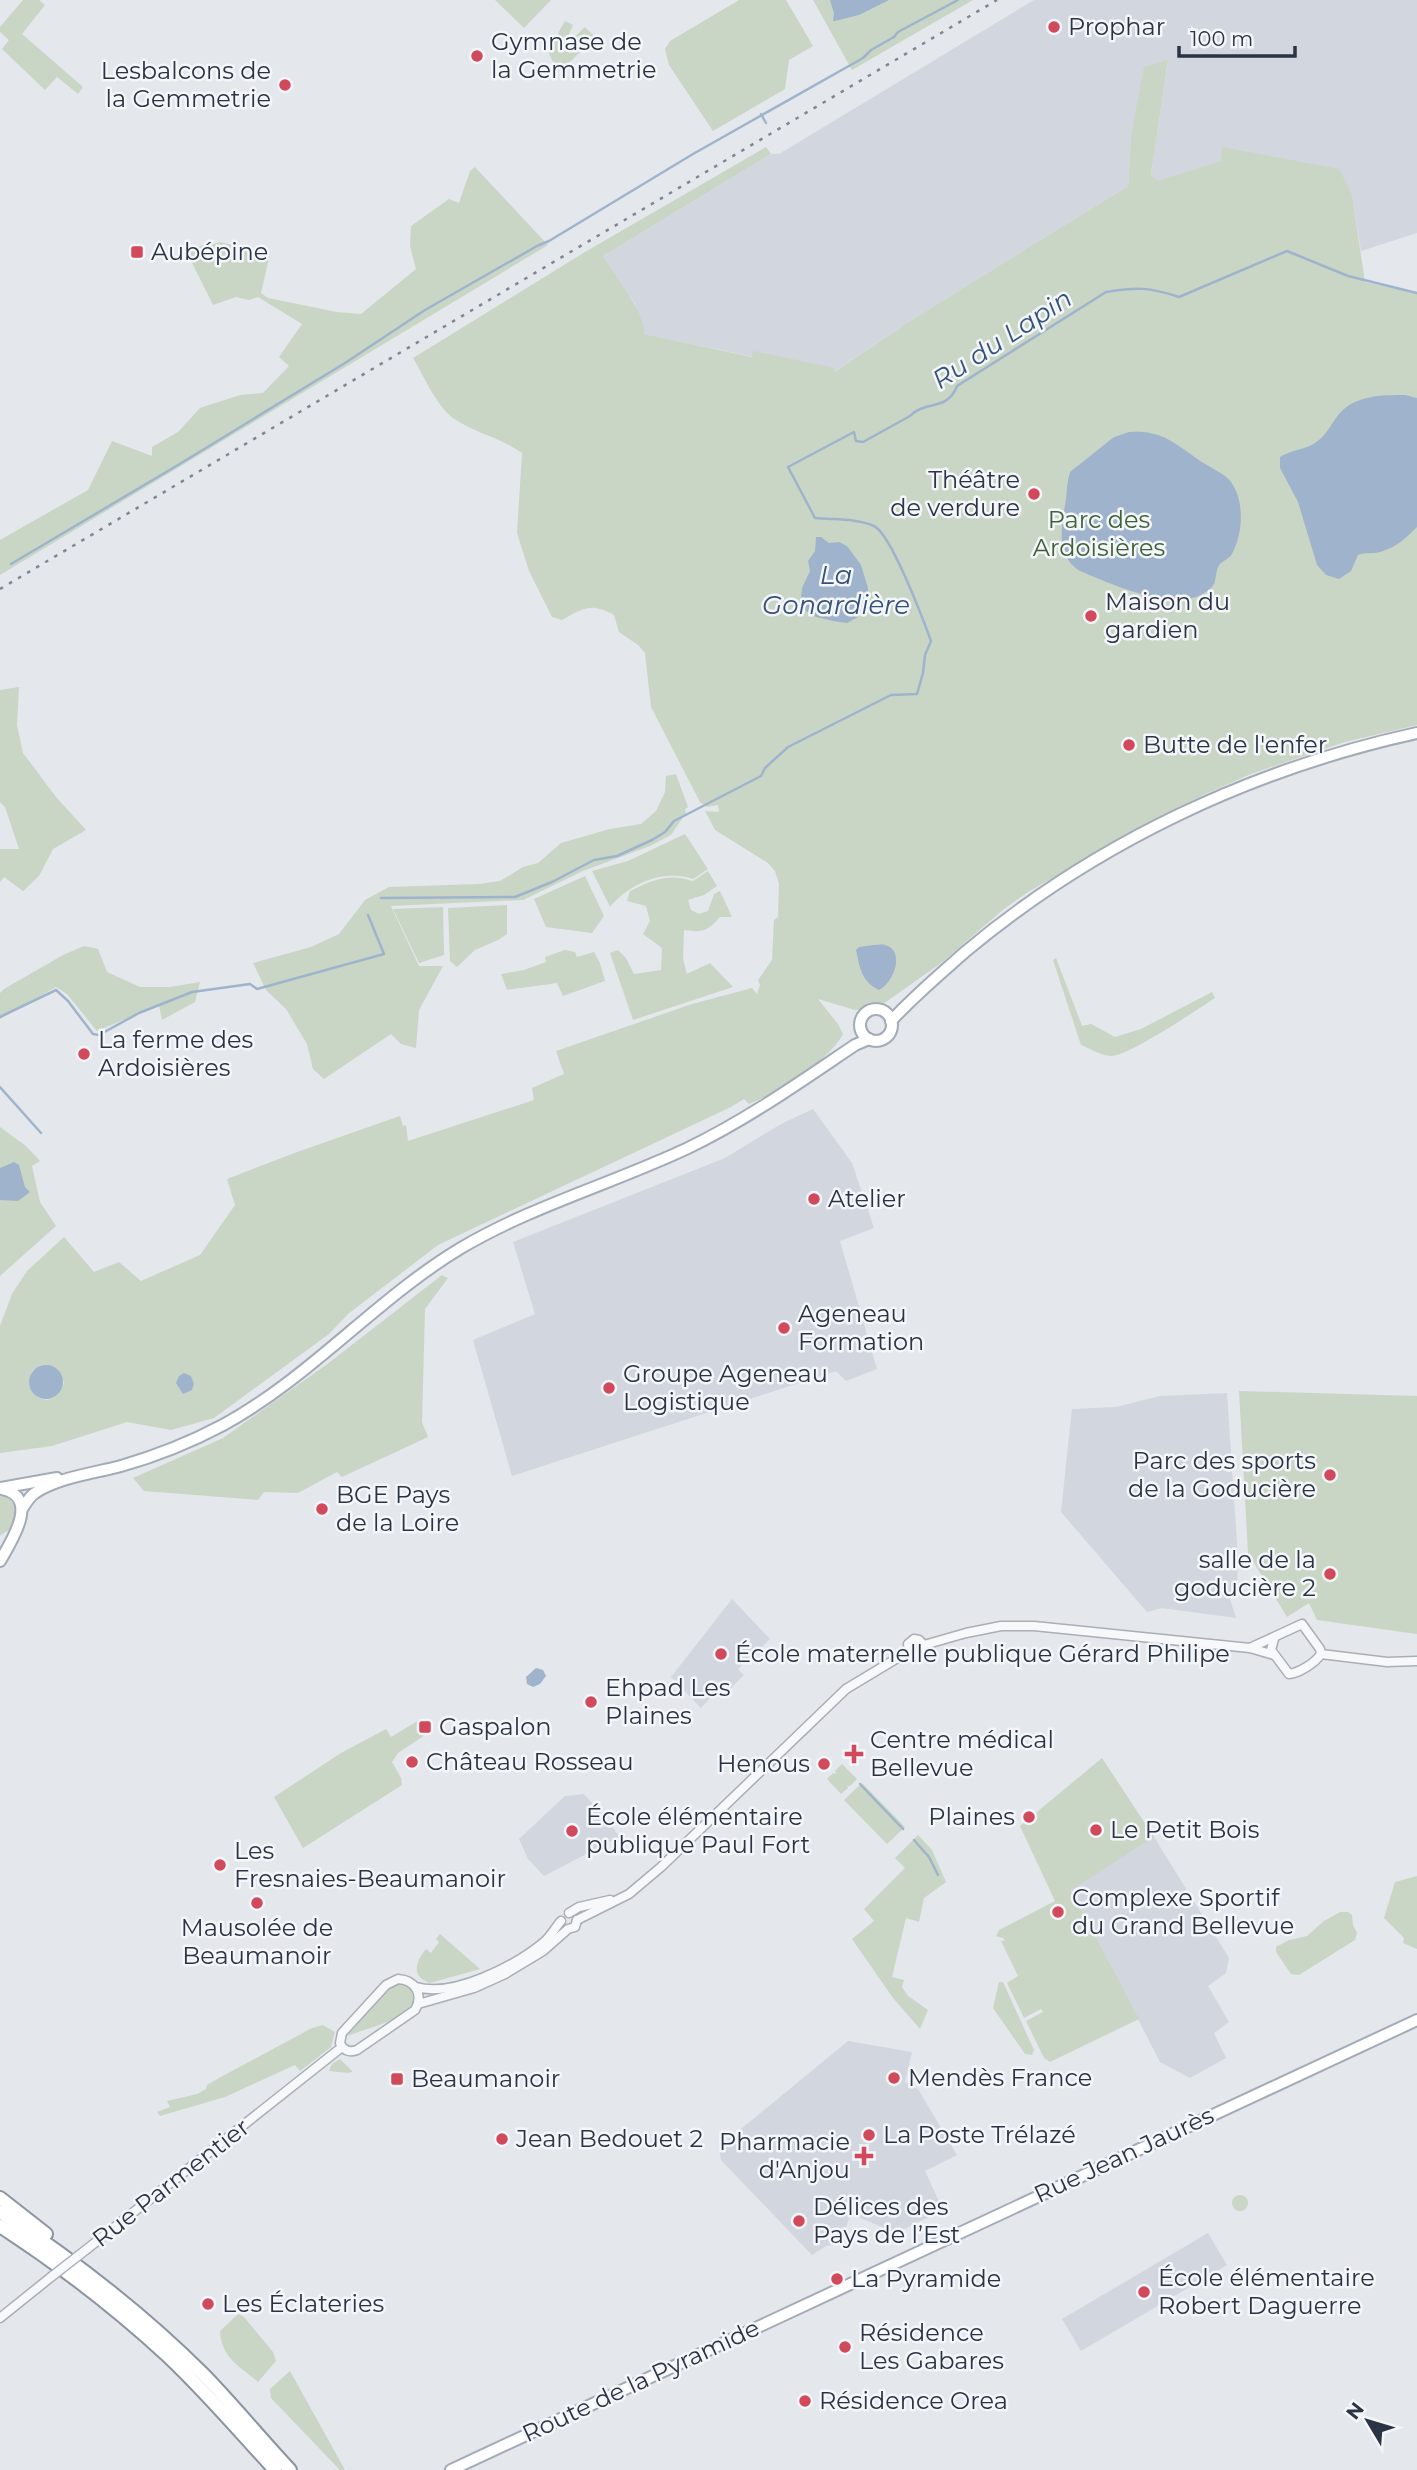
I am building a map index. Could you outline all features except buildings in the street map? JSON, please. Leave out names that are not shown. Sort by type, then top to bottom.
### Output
[{"type":"highway","points":[[0,2198],[99,2276],[132,2310]]},
{"type":"highway","points":[[0,2212],[51,2246],[132,2310],[204,2375],[290,2470]]},
{"type":"highway","points":[[0,2226],[86,2288],[145,2337],[226,2416],[275,2470]]},
{"type":"highway","points":[[0,2234],[145,2337]]},
{"type":"main road","points":[[891,1020],[928,984],[1032,900],[1155,827],[1206,801],[1274,774],[1345,751],[1417,733]]},
{"type":"main road","points":[[869,1039],[860,1028],[860,1021],[865,1013],[897,1004],[928,984]]},
{"type":"main road","points":[[22,1509],[37,1491],[164,1452],[244,1413],[313,1363],[401,1289],[465,1246],[537,1211],[687,1148],[733,1125],[779,1098],[831,1061],[869,1039],[878,1040],[887,1035],[891,1020],[882,1010]]},
{"type":"main road","points":[[831,1061],[860,1028]]},
{"type":"main road","points":[[0,1489],[94,1472]]},
{"type":"main road","points":[[0,1489],[14,1494],[22,1509],[20,1522],[0,1561]]},
{"type":"main road","name":"Rue Jean Jaurès","points":[[831,2293],[1417,2020]]},
{"type":"main road","name":"Route de la Pyramide","points":[[451,2470],[831,2293]]},
{"type":"street","points":[[1250,1648],[1275,1639],[1302,1624],[1320,1648],[1321,1654],[1317,1660],[1292,1674],[1284,1670],[1274,1655],[1271,1646],[1275,1639]]},
{"type":"street","points":[[418,2004],[474,1988],[505,1975],[548,1948],[568,1929],[575,1927],[577,1920],[629,1894],[661,1867],[846,1689],[909,1651],[908,1644],[914,1639],[924,1645],[1001,1626],[1034,1626],[1250,1648],[1274,1655]]},
{"type":"street","points":[[1321,1654],[1387,1662],[1417,1661]]},
{"type":"street","points":[[416,1987],[437,1990],[486,1976],[541,1945],[564,1915],[579,1907],[629,1894]]},
{"type":"street","points":[[569,1913],[577,1920]]},
{"type":"street","points":[[561,1921],[568,1929]]},
{"type":"street","points":[[406,1979],[416,1987],[419,1993],[418,2004],[412,2012],[357,2050],[351,2052],[342,2047],[341,2035],[390,1981],[406,1979]]},
{"type":"street","name":"Rue Parmentier","points":[[0,2318],[342,2047]]},
{"type":"shaded area","points":[[1034,0],[1417,0],[1417,233],[1361,251],[1352,195],[1222,148],[1222,161],[1158,182],[1151,175],[1168,61],[1131,136],[1128,186],[918,316],[832,373],[643,334],[635,304],[603,256],[771,154],[779,154]]},
{"type":"shaded area","points":[[813,1109],[852,1163],[874,1228],[840,1241],[877,1369],[846,1381],[836,1371],[512,1476],[473,1340],[535,1314],[513,1242],[725,1158],[781,1124]]},
{"type":"shaded area","points":[[1227,1393],[1238,1558],[1237,1588],[1229,1596],[1236,1618],[1162,1608],[1147,1612],[1061,1512],[1072,1409],[1116,1407],[1160,1396]]},
{"type":"shaded area","name":"École maternelle publique Gérard Philipe","points":[[732,1599],[770,1639],[738,1669],[744,1675],[723,1696],[717,1691],[701,1708],[671,1677]]},
{"type":"shaded area","name":"École élémentaire publique Paul Fort","points":[[584,1794],[619,1837],[544,1876],[528,1859],[519,1839],[565,1796]]},
{"type":"shaded area","points":[[1154,1837],[1229,1958],[1226,1973],[1208,1986],[1229,2022],[1214,2033],[1226,2058],[1190,2078],[1160,2062],[1071,1889]]},
{"type":"shaded area","points":[[848,2041],[912,2052],[905,2082],[918,2089],[957,2155],[925,2171],[943,2210],[896,2233],[851,2214],[839,2244],[826,2246],[812,2255],[721,2160],[719,2147]]},
{"type":"shaded area","name":"École élémentaire Robert Daguerre","points":[[1208,2233],[1227,2265],[1081,2351],[1062,2319]]},
{"type":"green space","points":[[23,0],[39,0],[45,5],[22,34],[83,87],[78,94],[57,77],[45,90],[2,49],[9,40],[0,32],[0,27]]},
{"type":"green space","points":[[495,0],[551,0],[524,28]]},
{"type":"green space","points":[[739,0],[786,0],[813,46],[789,60],[785,89],[713,131],[669,65],[665,49],[670,41]]},
{"type":"green space","points":[[813,0],[973,0],[852,70]]},
{"type":"green space","points":[[565,21],[573,25],[563,48],[585,27],[595,37],[564,68],[560,68],[553,62],[548,51]]},
{"type":"green space","name":"Parc des Ardoisières","points":[[1168,60],[1151,175],[1158,181],[1221,161],[1222,147],[1339,169],[1352,195],[1365,282],[1417,293],[1417,725],[1345,742],[1251,774],[1159,817],[1028,892],[941,963],[876,1009],[855,1010],[818,999],[843,1034],[827,1055],[801,1075],[760,1099],[749,1104],[744,1099],[438,1245],[348,1314],[329,1334],[214,1418],[171,1430],[127,1422],[52,1446],[0,1453],[0,1326],[12,1294],[27,1271],[64,1237],[94,1272],[119,1262],[141,1281],[200,1255],[235,1205],[227,1179],[400,1116],[403,1126],[406,1125],[408,1141],[534,1100],[532,1088],[564,1074],[556,1051],[692,1004],[752,988],[757,994],[760,985],[758,980],[772,960],[774,920],[778,917],[779,884],[775,871],[768,863],[715,830],[705,811],[719,812],[718,805],[707,807],[700,802],[651,707],[645,653],[619,632],[614,615],[606,611],[587,608],[562,620],[552,617],[529,571],[517,533],[522,453],[453,418],[436,398],[413,358],[585,252],[766,147],[771,154],[603,256],[635,306],[644,326],[644,334],[752,357],[753,351],[835,368],[834,372],[918,316],[1128,186],[1131,136],[1144,67]],"holes":[[[43,1365],[57,1370],[64,1382],[61,1390],[52,1398],[41,1399],[32,1390],[29,1382],[32,1371]]]},
{"type":"green space","points":[[475,167],[548,245],[0,575],[0,540],[88,490],[112,441],[152,456],[152,447],[178,432],[200,408],[240,395],[263,393],[289,366],[279,357],[302,324],[258,297],[249,300],[236,297],[213,305],[189,257],[191,250],[212,241],[215,244],[220,242],[270,254],[261,293],[268,298],[361,314],[416,269],[410,246],[411,226],[449,199],[459,203],[470,171]]},
{"type":"green space","points":[[19,687],[17,725],[23,753],[56,797],[86,830],[53,849],[39,876],[23,891],[4,877],[0,882],[0,849],[19,849],[5,807],[0,802],[0,690]]},
{"type":"green space","points":[[676,774],[688,807],[685,809],[686,813],[671,835],[650,846],[583,871],[523,900],[391,906],[419,966],[443,966],[419,1010],[416,1048],[401,1044],[391,1034],[324,1079],[313,1069],[307,1044],[286,1009],[266,990],[253,963],[311,947],[339,934],[365,900],[389,887],[500,881],[523,867],[538,863],[561,843],[610,829],[641,824],[656,811],[665,792],[666,776]]},
{"type":"green space","points":[[685,834],[708,869],[693,879],[670,876],[648,880],[627,891],[610,907],[592,871],[628,861]]},
{"type":"green space","points":[[708,871],[717,886],[704,895],[688,900],[691,910],[699,914],[708,911],[714,894],[720,891],[732,917],[720,917],[704,930],[684,930],[683,959],[687,974],[710,963],[733,987],[633,1020],[610,953],[618,950],[626,958],[634,974],[661,970],[662,948],[643,934],[650,921],[646,906],[627,901],[630,891],[661,879],[693,881]]},
{"type":"green space","points":[[585,876],[604,916],[592,933],[546,927],[534,899]]},
{"type":"green space","points":[[507,905],[507,934],[475,950],[457,967],[450,961],[448,908]]},
{"type":"green space","points":[[443,907],[444,955],[419,963],[393,909]]},
{"type":"green space","points":[[84,946],[98,949],[107,972],[140,987],[170,987],[200,982],[195,1002],[162,1020],[159,1005],[97,1031],[67,994],[56,987],[0,1019],[0,993],[4,989]]},
{"type":"green space","points":[[565,950],[575,952],[577,957],[594,952],[605,981],[563,996],[557,983],[507,990],[501,974],[546,962],[545,957]]},
{"type":"green space","points":[[1056,958],[1082,1026],[1091,1024],[1115,1037],[1141,1029],[1212,992],[1215,998],[1120,1054],[1111,1056],[1099,1053],[1081,1045],[1053,960]]},
{"type":"green space","points":[[0,1127],[26,1146],[40,1161],[32,1166],[40,1202],[56,1226],[0,1276]]},
{"type":"green space","points":[[442,1275],[448,1278],[425,1309],[422,1422],[428,1437],[342,1477],[337,1472],[298,1493],[264,1492],[258,1500],[144,1491],[133,1478],[223,1438],[326,1365]]},
{"type":"green space","name":"Parc des sports de la Goducière","points":[[1239,1391],[1417,1396],[1417,1634],[1317,1620],[1309,1603],[1287,1617],[1248,1553]]},
{"type":"green space","points":[[0,1494],[13,1502],[17,1510],[17,1520],[0,1536]]},
{"type":"green space","points":[[419,1720],[428,1733],[398,1753],[392,1762],[402,1785],[303,1848],[274,1797],[341,1753],[386,1729],[391,1737]]},
{"type":"green space","name":"Complexe Sportif du Grand Bellevue","points":[[1102,1758],[1154,1837],[1071,1890],[1139,2019],[1050,2062],[1044,2058],[1026,2021],[1043,2012],[1041,2009],[1024,2018],[1007,1983],[1018,1976],[1001,1941],[1005,1941],[996,1936],[999,1930],[1055,1901],[1020,1826]]},
{"type":"green space","points":[[842,1764],[857,1779],[841,1794],[827,1779],[833,1773],[836,1774],[835,1771]]},
{"type":"green space","points":[[862,1783],[905,1827],[887,1844],[844,1800]]},
{"type":"green space","points":[[918,1835],[932,1850],[946,1882],[924,1898],[919,1922],[906,1918],[892,1977],[904,1980],[902,1987],[908,1996],[928,2010],[920,2029],[893,1998],[852,1939],[874,1921],[864,1909],[905,1868],[895,1858]]},
{"type":"green space","points":[[1417,1876],[1417,1949],[1403,1943],[1404,1938],[1384,1918],[1395,1882]]},
{"type":"green space","points":[[1340,1912],[1352,1915],[1357,1933],[1355,1940],[1299,1975],[1291,1974],[1276,1952],[1276,1947],[1289,1940],[1307,1936],[1324,1921]]},
{"type":"green space","points":[[440,1934],[480,1969],[430,1983],[420,1977],[417,1973],[419,1959],[426,1949],[431,1953],[439,1942],[436,1939]]},
{"type":"green space","points":[[999,1982],[1003,1982],[1034,2050],[1032,2055],[1025,2054],[993,2008]]},
{"type":"green space","points":[[396,1983],[411,1988],[414,2001],[409,2008],[394,2019],[347,2036],[380,1998]]},
{"type":"green space","points":[[323,2025],[335,2032],[331,2047],[300,2071],[295,2065],[225,2097],[160,2116],[157,2112],[170,2107],[167,2101],[197,2094],[219,2078],[312,2028]]},
{"type":"green space","points":[[340,2059],[352,2072],[329,2071],[332,2064]]},
{"type":"green space","points":[[1237,2195],[1243,2195],[1248,2203],[1246,2209],[1237,2211],[1232,2206],[1232,2200]]},
{"type":"green space","points":[[238,2314],[244,2317],[273,2352],[276,2361],[258,2382],[232,2360],[221,2340],[220,2331]]},
{"type":"green space","points":[[290,2371],[345,2470],[340,2470],[271,2398],[270,2389]]},
{"type":"water","points":[[830,0],[889,0],[859,15],[833,21],[834,13]]},
{"type":"water","points":[[1405,395],[1417,398],[1417,527],[1391,548],[1358,555],[1351,571],[1339,579],[1326,575],[1317,565],[1298,502],[1280,468],[1280,457],[1315,443],[1339,414],[1353,403],[1378,396]]},
{"type":"water","points":[[1129,432],[1149,433],[1172,442],[1225,476],[1236,490],[1241,518],[1236,546],[1231,556],[1218,567],[1213,586],[1198,596],[1165,599],[1127,590],[1080,571],[1066,556],[1062,528],[1070,472],[1114,437]]},
{"type":"water","name":"La Gonardière","points":[[816,537],[829,543],[839,542],[847,546],[861,565],[868,588],[867,600],[858,617],[847,623],[816,617],[806,611],[801,597],[802,588],[810,571],[808,561],[815,551]]},
{"type":"water","points":[[873,945],[891,948],[896,959],[890,980],[879,990],[865,978],[856,950]]},
{"type":"water","points":[[14,1162],[19,1165],[25,1187],[30,1192],[18,1201],[0,1200],[0,1168]]},
{"type":"water","points":[[46,1365],[58,1370],[63,1382],[58,1394],[46,1399],[34,1394],[29,1382],[34,1370]]},
{"type":"water","points":[[184,1373],[191,1376],[194,1384],[192,1390],[183,1394],[176,1383]]},
{"type":"water","points":[[536,1668],[543,1670],[546,1676],[540,1684],[533,1687],[527,1684],[526,1677]]},
{"type":"waterway","points":[[11,564],[345,363],[425,310],[549,241],[693,154],[863,58],[898,32],[958,0]]},
{"type":"waterway","points":[[761,114],[766,123]]},
{"type":"waterway","name":"Ru du Lapin","points":[[381,898],[515,897],[552,882],[594,860],[617,856],[652,840],[665,832],[674,821],[761,776],[765,768],[788,747],[891,695],[917,694],[925,655],[931,641],[889,544],[881,532],[867,523],[815,518],[788,467],[854,432],[856,441],[863,442],[922,408],[942,403],[953,394],[957,386],[1106,292],[1143,289],[1179,297],[1287,251],[1348,276],[1417,293]]},
{"type":"waterway","name":"Ru du Lapin","points":[[0,1017],[56,990],[68,1001],[93,1034],[99,1035],[139,1013],[192,992],[250,984],[257,989],[384,954],[368,915]]},
{"type":"waterway","points":[[0,1087],[41,1133]]},
{"type":"waterway","points":[[860,1784],[903,1829]]},
{"type":"waterway","points":[[914,1840],[929,1857],[938,1875]]},
{"type":"railway","points":[[0,589],[997,0]]},
{"type":"place","name":"Prophar","points":[[1054,27]]},
{"type":"place","name":"Gymnase de la Gemmetrie","points":[[477,56]]},
{"type":"place","name":"Lesbalcons de la Gemmetrie","points":[[285,85]]},
{"type":"place","name":"Aubépine","points":[[137,252]]},
{"type":"place","name":"Théâtre de verdure","points":[[1034,494]]},
{"type":"place","name":"Maison du gardien","points":[[1091,616]]},
{"type":"place","name":"Butte de l'enfer","points":[[1129,745]]},
{"type":"place","name":"La ferme des Ardoisières","points":[[84,1054]]},
{"type":"place","name":"Atelier","points":[[814,1199]]},
{"type":"place","name":"Ageneau Formation","points":[[784,1328]]},
{"type":"place","name":"Groupe Ageneau Logistique","points":[[609,1388]]},
{"type":"place","name":"Parc des sports de la Goducière","points":[[1330,1475]]},
{"type":"place","name":"BGE Pays de la Loire","points":[[322,1509]]},
{"type":"place","name":"salle de la goducière 2","points":[[1330,1574]]},
{"type":"place","name":"École maternelle publique Gérard Philipe","points":[[721,1654]]},
{"type":"place","name":"Ehpad Les Plaines","points":[[591,1702]]},
{"type":"place","name":"Gaspalon","points":[[425,1727]]},
{"type":"place","name":"Centre médical Bellevue","points":[[854,1754]]},
{"type":"place","name":"Château Rosseau","points":[[412,1762]]},
{"type":"place","name":"Henous","points":[[824,1764]]},
{"type":"place","name":"Plaines","points":[[1029,1817]]},
{"type":"place","name":"Le Petit Bois","points":[[1096,1830]]},
{"type":"place","name":"École élémentaire publique Paul Fort","points":[[572,1831]]},
{"type":"place","name":"Les Fresnaies-Beaumanoir","points":[[220,1865]]},
{"type":"place","name":"Mausolée de Beaumanoir","points":[[257,1903]]},
{"type":"place","name":"Complexe Sportif du Grand Bellevue","points":[[1058,1912]]},
{"type":"place","name":"Mendès France","points":[[894,2078]]},
{"type":"place","name":"Beaumanoir","points":[[397,2079]]},
{"type":"place","name":"La Poste Trélazé","points":[[869,2135]]},
{"type":"place","name":"Jean Bedouet 2","points":[[502,2139]]},
{"type":"place","name":"Pharmacie d'Anjou","points":[[864,2156]]},
{"type":"place","name":"Délices des Pays de l’Est","points":[[799,2221]]},
{"type":"place","name":"La Pyramide","points":[[837,2279]]},
{"type":"place","name":"École élémentaire Robert Daguerre","points":[[1144,2292]]},
{"type":"place","name":"Les Éclateries","points":[[208,2304]]},
{"type":"place","name":"Résidence Les Gabares","points":[[845,2347]]},
{"type":"place","name":"Résidence Orea","points":[[805,2401]]}]
